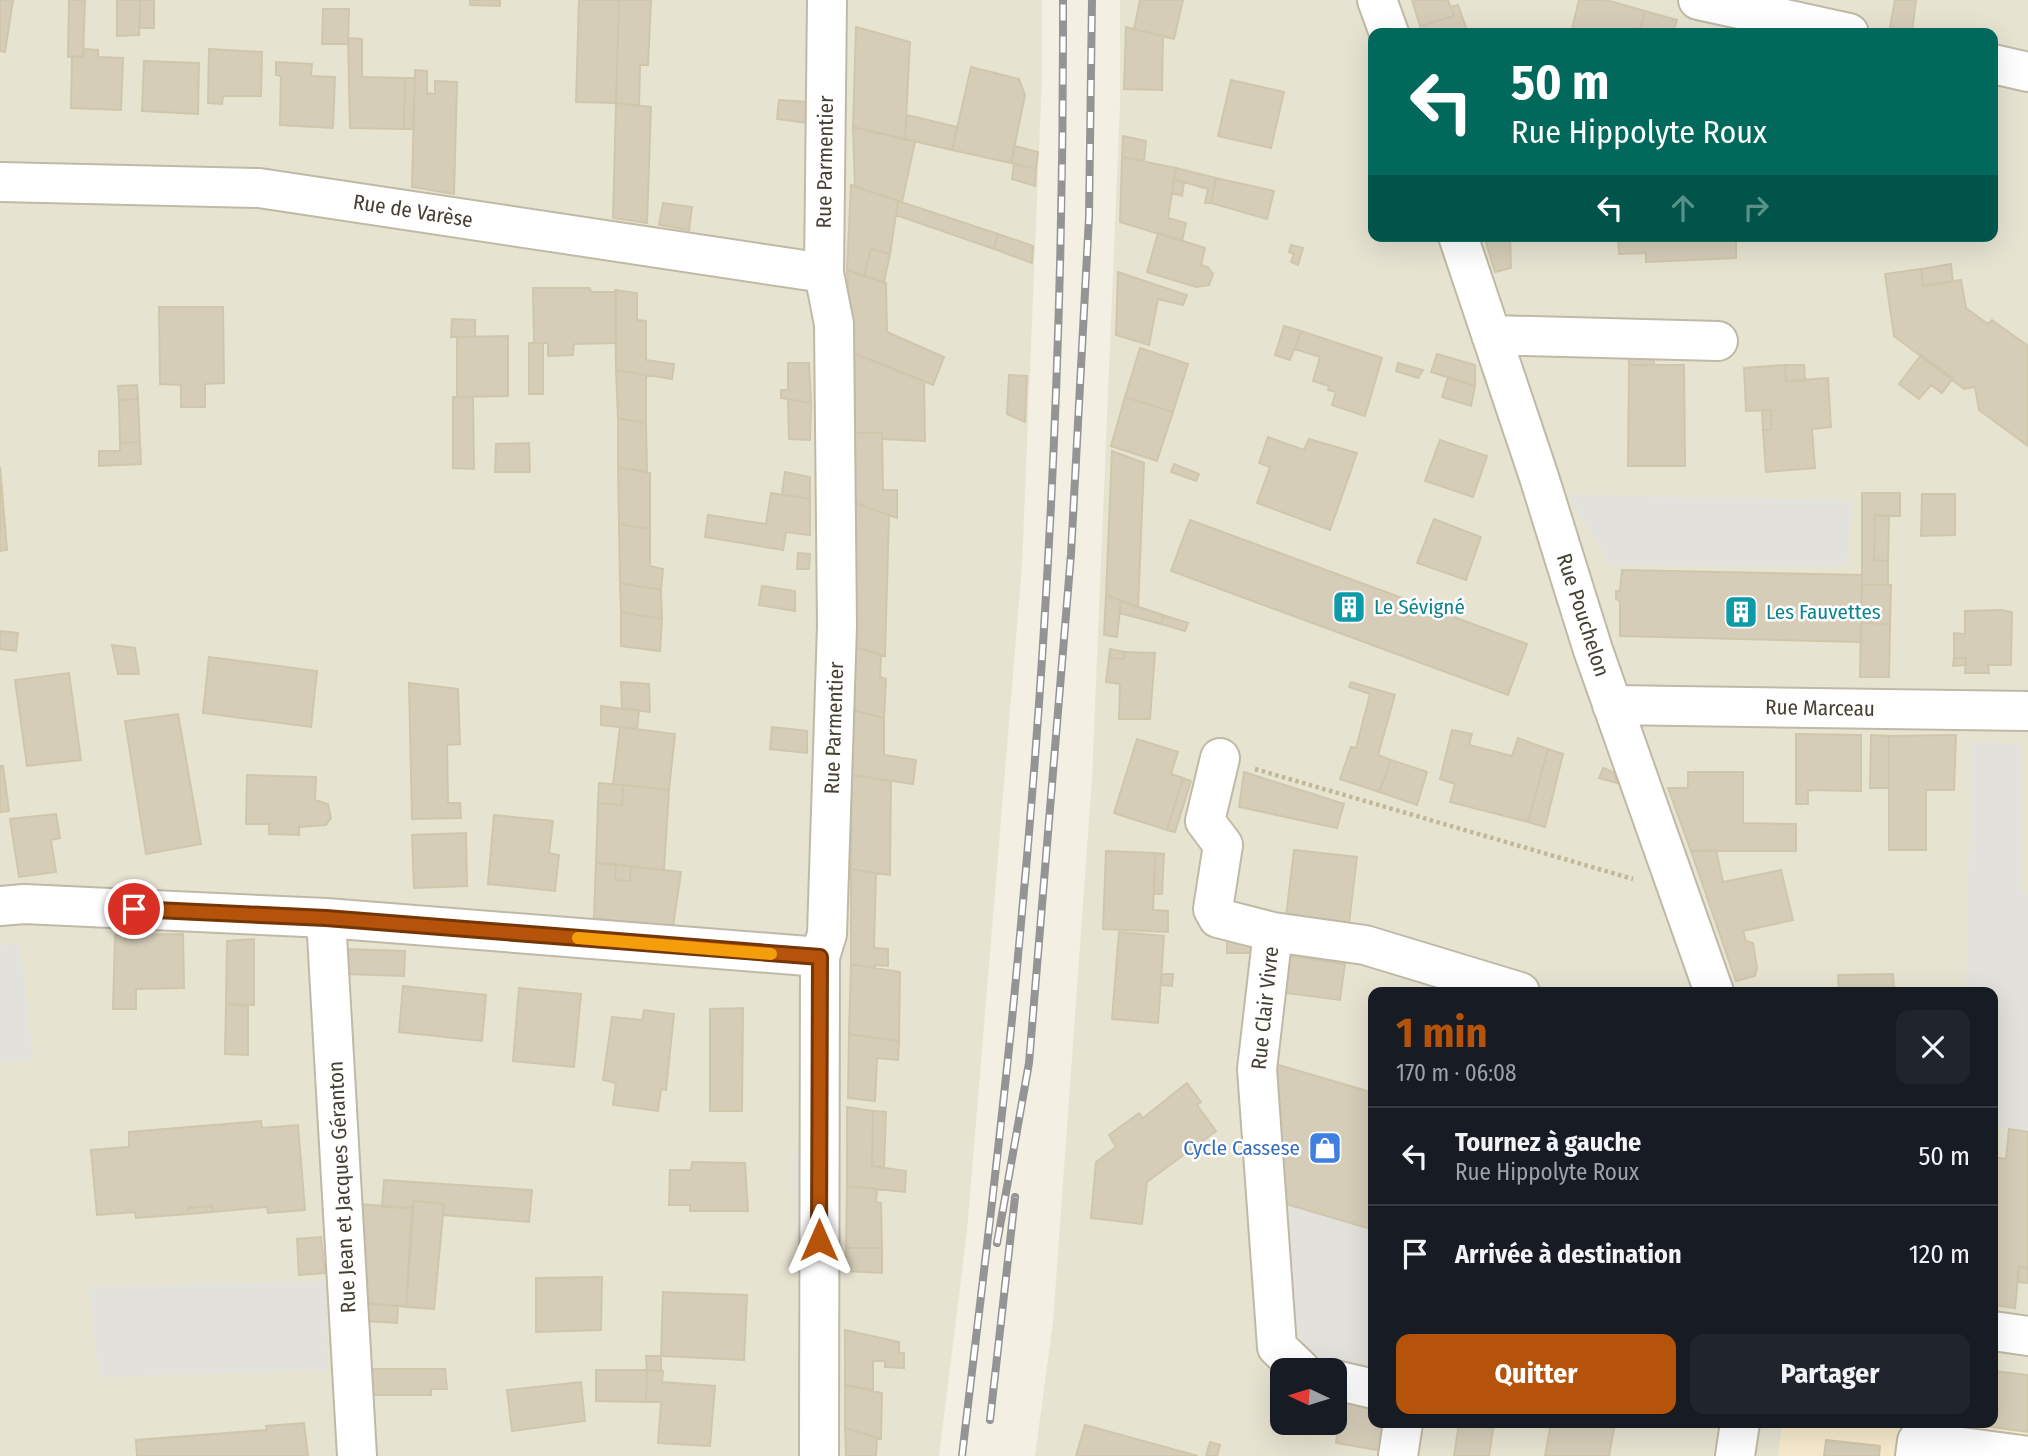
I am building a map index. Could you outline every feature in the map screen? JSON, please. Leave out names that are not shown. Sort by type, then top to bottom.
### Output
[{"type":"street","name":"Rue Parmentier","points":[[819,1456],[820,957],[827,934],[837,626],[834,324],[824,273],[827,0]]},
{"type":"street","points":[[1377,0],[1387,28]]},
{"type":"street","points":[[1708,1],[1827,28]]},
{"type":"street","points":[[1998,65],[2028,72]]},
{"type":"street","name":"Rue de Varèse","points":[[0,182],[259,188],[824,273]]},
{"type":"street","name":"Rue Pouchelon","points":[[1460,242],[1612,705],[1712,987]]},
{"type":"street","points":[[1491,335],[1718,341]]},
{"type":"street","name":"Rue Marceau","points":[[1612,705],[2028,711]]},
{"type":"street","points":[[1220,758],[1205,821],[1223,845],[1213,909],[1218,918],[1273,932]]},
{"type":"street","points":[[0,906],[24,904],[326,918],[820,957]]},
{"type":"street","name":"Rue Jean et Jacques Géranton","points":[[326,918],[357,1456]]},
{"type":"street","name":"Rue Clair Vivre","points":[[1288,1358],[1277,1347],[1257,1069],[1273,932],[1365,946],[1503,987]]},
{"type":"street","points":[[1998,1332],[2028,1336]]},
{"type":"street","points":[[1348,1383],[1368,1388]]},
{"type":"street","points":[[1398,1456],[1402,1428]]},
{"type":"street","points":[[1735,1456],[1739,1428]]},
{"type":"street","points":[[1915,1456],[1917,1441],[2028,1456]]},
{"type":"path","points":[[1220,758],[1679,894]]},
{"type":"shaded area","points":[[0,0],[1042,0],[1042,77],[1022,566],[967,1231],[939,1456],[0,1456]]},
{"type":"shaded area","points":[[1120,0],[2028,0],[2028,1456],[1035,1456],[1053,1322],[1092,779],[1120,103]]},
{"type":"shaded area","points":[[1567,495],[1853,500],[1846,566],[1612,567]]},
{"type":"shaded area","points":[[1971,741],[2021,745],[2022,894],[2028,895],[2028,1132],[1998,1128],[1998,987],[1966,987]]},
{"type":"shaded area","points":[[20,943],[33,1058],[0,1064],[0,945]]},
{"type":"shaded area","points":[[794,1152],[806,1152],[808,1243],[795,1244]]},
{"type":"shaded area","points":[[1279,1202],[1368,1228],[1368,1378],[1348,1374],[1348,1358],[1304,1358],[1293,1348]]},
{"type":"shaded area","points":[[327,1281],[328,1370],[99,1377],[88,1287]]},
{"type":"shaded area","points":[[1998,1372],[2028,1375],[2028,1456],[1778,1456],[1781,1428],[1998,1428]]},
{"type":"building","points":[[0,0],[13,0],[5,52],[0,51]]},
{"type":"building","points":[[69,0],[85,0],[83,57],[68,57]]},
{"type":"building","points":[[117,0],[140,0],[139,35],[117,36]]},
{"type":"building","points":[[140,0],[154,0],[154,28],[140,28]]},
{"type":"building","points":[[470,0],[500,0],[500,6],[470,5]]},
{"type":"building","points":[[579,0],[619,0],[616,103],[576,102]]},
{"type":"building","points":[[619,0],[651,0],[648,65],[640,65],[639,106],[616,103]]},
{"type":"building","points":[[1140,0],[1183,0],[1174,39],[1134,29]]},
{"type":"building","points":[[1412,0],[1448,0],[1454,16],[1420,26]]},
{"type":"building","points":[[1579,0],[1606,0],[1645,11],[1640,28],[1572,28]]},
{"type":"building","points":[[1895,0],[1916,0],[1912,28],[1890,27]]},
{"type":"building","points":[[1458,5],[1466,28],[1421,28],[1454,16],[1451,7]]},
{"type":"building","points":[[323,9],[349,9],[348,44],[322,44]]},
{"type":"building","points":[[1645,11],[1677,20],[1675,28],[1640,28]]},
{"type":"building","points":[[856,27],[910,42],[905,139],[853,127]]},
{"type":"building","points":[[1126,27],[1163,36],[1162,90],[1124,89]]},
{"type":"building","points":[[348,38],[362,39],[362,77],[405,78],[404,129],[350,128]]},
{"type":"building","points":[[84,49],[98,50],[98,57],[123,58],[121,110],[71,108],[72,56],[83,57]]},
{"type":"building","points":[[209,49],[262,52],[261,96],[223,96],[222,104],[208,103]]},
{"type":"building","points":[[144,61],[199,63],[198,114],[142,111]]},
{"type":"building","points":[[276,62],[312,64],[311,76],[335,77],[333,128],[280,125],[281,76],[276,75]]},
{"type":"building","points":[[971,67],[1019,79],[1025,95],[1011,163],[952,150]]},
{"type":"building","points":[[415,70],[427,71],[427,93],[435,94],[435,81],[457,82],[454,194],[412,187]]},
{"type":"building","points":[[405,78],[415,78],[413,129],[404,129]]},
{"type":"building","points":[[1231,80],[1284,92],[1271,148],[1218,136]]},
{"type":"building","points":[[779,100],[808,102],[808,123],[777,119]]},
{"type":"building","points":[[616,103],[651,107],[647,223],[613,218]]},
{"type":"building","points":[[907,115],[957,127],[952,150],[905,139]]},
{"type":"building","points":[[853,127],[915,142],[902,202],[855,187]]},
{"type":"building","points":[[1123,136],[1146,141],[1144,161],[1122,157]]},
{"type":"building","points":[[1015,146],[1038,152],[1036,169],[1011,163]]},
{"type":"building","points":[[1122,157],[1176,168],[1168,218],[1186,223],[1182,241],[1120,222]]},
{"type":"building","points":[[1014,164],[1036,169],[1035,186],[1012,179]]},
{"type":"building","points":[[1176,168],[1216,178],[1211,203],[1205,203],[1208,189],[1174,179]]},
{"type":"building","points":[[1216,178],[1274,191],[1267,219],[1211,203]]},
{"type":"building","points":[[1174,179],[1184,182],[1182,196],[1172,193]]},
{"type":"building","points":[[851,185],[898,201],[890,254],[871,249],[864,276],[847,270]]},
{"type":"building","points":[[898,201],[998,234],[994,249],[896,215]]},
{"type":"building","points":[[663,203],[692,207],[689,230],[659,225]]},
{"type":"building","points":[[1158,233],[1205,248],[1201,265],[1208,267],[1213,274],[1209,285],[1196,287],[1147,272]]},
{"type":"building","points":[[998,234],[1033,246],[1032,263],[994,249]]},
{"type":"building","points":[[1486,242],[1510,242],[1511,268],[1495,272]]},
{"type":"building","points":[[1618,242],[1736,242],[1736,258],[1646,262],[1646,253],[1619,254]]},
{"type":"building","points":[[1291,245],[1303,248],[1298,265],[1291,262],[1294,254],[1289,252]]},
{"type":"building","points":[[871,249],[890,254],[884,282],[864,276]]},
{"type":"building","points":[[1951,264],[1953,282],[1923,286],[1921,269]]},
{"type":"building","points":[[1921,269],[1923,286],[1961,280],[1966,308],[1988,324],[1992,320],[2028,346],[2028,446],[1979,410],[1975,387],[1964,389],[1894,336],[1885,274]]},
{"type":"building","points":[[847,270],[886,283],[887,332],[944,357],[933,385],[853,353]]},
{"type":"building","points":[[1118,272],[1187,295],[1183,305],[1158,299],[1149,345],[1116,335]]},
{"type":"building","points":[[533,288],[590,288],[591,292],[616,292],[616,343],[574,344],[573,355],[548,356],[548,343],[534,343]]},
{"type":"building","points":[[615,290],[637,293],[637,320],[646,321],[646,360],[674,364],[672,379],[616,370]]},
{"type":"building","points":[[159,307],[223,307],[224,383],[205,384],[205,407],[181,407],[181,385],[160,384]]},
{"type":"building","points":[[452,319],[475,320],[475,337],[451,337]]},
{"type":"building","points":[[1284,326],[1301,331],[1290,360],[1275,355]]},
{"type":"building","points":[[1301,331],[1382,358],[1365,416],[1332,405],[1336,392],[1328,390],[1329,386],[1313,381],[1320,357],[1295,349]]},
{"type":"building","points":[[508,336],[508,396],[457,397],[457,337]]},
{"type":"building","points":[[529,343],[543,343],[543,394],[529,394]]},
{"type":"building","points":[[1140,348],[1188,364],[1173,412],[1125,397]]},
{"type":"building","points":[[1628,352],[1653,353],[1654,365],[1629,365]]},
{"type":"building","points":[[853,353],[924,381],[925,441],[882,439],[882,433],[855,433]]},
{"type":"building","points":[[1437,354],[1475,365],[1475,386],[1431,372]]},
{"type":"building","points":[[1921,355],[1953,378],[1942,393],[1931,385],[1919,399],[1899,384]]},
{"type":"building","points":[[788,363],[809,363],[811,403],[781,398],[781,390],[788,390]]},
{"type":"building","points":[[1398,363],[1423,370],[1418,378],[1396,371]]},
{"type":"building","points":[[1629,365],[1684,365],[1685,466],[1628,466]]},
{"type":"building","points":[[1785,365],[1786,381],[1828,378],[1831,427],[1812,429],[1815,468],[1766,472],[1763,430],[1771,430],[1771,410],[1746,411],[1744,368]]},
{"type":"building","points":[[1785,365],[1804,365],[1805,381],[1786,381]]},
{"type":"building","points":[[616,370],[646,375],[646,423],[618,418]]},
{"type":"building","points":[[1009,375],[1027,376],[1025,422],[1007,414]]},
{"type":"building","points":[[1448,377],[1475,386],[1471,406],[1442,397]]},
{"type":"building","points":[[137,385],[138,399],[119,400],[118,386]]},
{"type":"building","points":[[453,397],[473,397],[474,469],[453,468]]},
{"type":"building","points":[[1125,397],[1173,412],[1157,461],[1111,446]]},
{"type":"building","points":[[138,399],[140,442],[120,443],[119,400]]},
{"type":"building","points":[[788,399],[811,403],[810,440],[789,439]]},
{"type":"building","points":[[1762,410],[1771,410],[1771,430],[1763,430]]},
{"type":"building","points":[[618,418],[646,423],[647,472],[618,467]]},
{"type":"building","points":[[855,433],[882,433],[883,490],[897,490],[897,518],[855,503]]},
{"type":"building","points":[[1268,437],[1304,450],[1309,439],[1357,453],[1330,530],[1257,503],[1270,467],[1259,463]]},
{"type":"building","points":[[1440,440],[1487,456],[1473,497],[1425,481]]},
{"type":"building","points":[[140,442],[141,464],[99,466],[99,451],[120,451],[120,443]]},
{"type":"building","points":[[529,443],[530,472],[495,472],[496,444]]},
{"type":"building","points":[[1112,451],[1144,463],[1138,607],[1106,595]]},
{"type":"building","points":[[1174,464],[1199,474],[1196,481],[1171,472]]},
{"type":"building","points":[[0,467],[7,550],[0,551]]},
{"type":"building","points":[[618,467],[650,473],[650,529],[619,524]]},
{"type":"building","points":[[785,472],[810,477],[810,499],[782,494]]},
{"type":"building","points":[[771,493],[810,499],[810,535],[786,532],[783,550],[705,537],[708,515],[766,524]]},
{"type":"building","points":[[1862,493],[1900,493],[1900,516],[1875,515],[1874,560],[1888,561],[1888,585],[1862,585]]},
{"type":"building","points":[[1922,494],[1955,494],[1955,535],[1921,536]]},
{"type":"building","points":[[855,503],[889,515],[885,656],[854,647]]},
{"type":"building","points":[[1875,515],[1889,516],[1888,561],[1874,560]]},
{"type":"building","points":[[1434,519],[1481,537],[1466,580],[1417,563]]},
{"type":"building","name":"Le Sévigné","points":[[1190,520],[1527,644],[1508,695],[1171,571]]},
{"type":"building","points":[[619,524],[650,529],[650,566],[663,569],[661,590],[620,583]]},
{"type":"building","points":[[798,553],[810,554],[809,569],[797,569]]},
{"type":"building","name":"Les Fauvettes","points":[[1622,570],[1862,575],[1861,642],[1620,636],[1620,601],[1616,599],[1616,591],[1620,591]]},
{"type":"building","points":[[620,583],[661,590],[662,619],[621,612]]},
{"type":"building","points":[[1862,585],[1891,585],[1890,624],[1861,623]]},
{"type":"building","points":[[762,586],[795,591],[795,611],[759,605]]},
{"type":"building","points":[[1106,595],[1121,601],[1117,637],[1104,635]]},
{"type":"building","points":[[1121,601],[1163,615],[1161,624],[1119,613]]},
{"type":"building","points":[[1965,611],[2012,612],[2011,665],[1988,665],[1989,673],[1965,673],[1966,658],[1954,658],[1954,633],[1965,634]]},
{"type":"building","points":[[621,612],[662,619],[660,651],[621,646]]},
{"type":"building","points":[[1163,615],[1188,623],[1185,631],[1161,624]]},
{"type":"building","points":[[1861,623],[1890,624],[1889,677],[1860,677]]},
{"type":"building","points":[[0,631],[18,633],[16,651],[0,649]]},
{"type":"building","points":[[112,645],[135,648],[139,674],[118,674]]},
{"type":"building","points":[[854,647],[881,655],[880,677],[886,679],[884,718],[853,710]]},
{"type":"building","points":[[1110,649],[1125,652],[1124,659],[1109,658]]},
{"type":"building","points":[[1125,652],[1155,653],[1150,719],[1119,719],[1120,684],[1106,682],[1109,658],[1124,659]]},
{"type":"building","points":[[209,657],[317,671],[311,727],[203,713]]},
{"type":"building","points":[[1954,658],[1966,658],[1966,665],[1953,666]]},
{"type":"building","points":[[69,673],[81,760],[27,766],[15,680]]},
{"type":"building","points":[[621,682],[649,684],[650,712],[622,708]]},
{"type":"building","points":[[1351,682],[1395,695],[1378,755],[1391,760],[1379,792],[1340,779],[1351,747],[1356,748],[1370,694],[1349,687]]},
{"type":"building","points":[[409,683],[458,689],[460,744],[447,745],[448,803],[460,803],[461,818],[412,819]]},
{"type":"building","points":[[601,706],[639,711],[637,729],[601,725]]},
{"type":"building","points":[[853,710],[884,718],[884,755],[916,760],[913,784],[852,775]]},
{"type":"building","points":[[178,714],[201,844],[146,854],[125,721]]},
{"type":"building","points":[[620,727],[675,734],[669,790],[613,784]]},
{"type":"building","points":[[772,727],[807,731],[807,753],[770,749]]},
{"type":"building","points":[[1452,730],[1472,734],[1469,745],[1512,756],[1518,738],[1548,749],[1528,822],[1450,802],[1455,784],[1440,779]]},
{"type":"building","points":[[1796,734],[1861,735],[1861,791],[1808,790],[1808,804],[1796,804]]},
{"type":"building","points":[[1871,735],[1889,736],[1889,788],[1870,788]]},
{"type":"building","points":[[1956,735],[1954,790],[1926,790],[1926,850],[1889,850],[1889,736]]},
{"type":"building","points":[[1137,739],[1178,752],[1171,774],[1183,778],[1167,830],[1114,813]]},
{"type":"building","points":[[1548,749],[1563,754],[1545,827],[1528,822]]},
{"type":"building","points":[[1391,760],[1427,772],[1417,805],[1379,792]]},
{"type":"building","points":[[0,766],[3,766],[9,811],[0,812]]},
{"type":"building","points":[[1603,768],[1613,772],[1617,783],[1599,778]]},
{"type":"building","points":[[1244,772],[1344,804],[1337,828],[1239,807]]},
{"type":"building","points":[[1688,772],[1743,772],[1743,823],[1796,824],[1796,851],[1691,851],[1668,788],[1688,788]]},
{"type":"building","points":[[247,775],[316,777],[315,800],[328,804],[331,818],[326,825],[299,827],[299,835],[269,834],[269,824],[246,824]]},
{"type":"building","points":[[852,775],[891,781],[890,875],[851,869]]},
{"type":"building","points":[[1183,778],[1191,781],[1175,832],[1167,830]]},
{"type":"building","points":[[599,783],[623,785],[622,805],[598,803]]},
{"type":"building","points":[[623,785],[669,790],[664,870],[596,863],[598,803],[622,805]]},
{"type":"building","points":[[56,814],[60,838],[51,840],[56,872],[19,877],[10,819]]},
{"type":"building","points":[[494,815],[553,821],[549,853],[559,855],[555,891],[488,884]]},
{"type":"building","points":[[466,833],[467,886],[414,888],[412,835]]},
{"type":"building","points":[[1294,850],[1357,857],[1349,924],[1286,917]]},
{"type":"building","points":[[1716,850],[1723,882],[1781,870],[1793,920],[1743,931],[1746,941],[1753,943],[1757,968],[1755,976],[1736,981],[1691,851]]},
{"type":"building","points":[[1106,851],[1155,853],[1153,910],[1168,911],[1168,932],[1103,929]]},
{"type":"building","points":[[1155,853],[1164,854],[1162,894],[1154,894]]},
{"type":"building","points":[[596,863],[616,864],[615,880],[630,881],[631,866],[681,872],[673,927],[594,918]]},
{"type":"building","points":[[616,864],[631,866],[630,881],[615,880]]},
{"type":"building","points":[[851,869],[876,873],[874,948],[888,949],[888,966],[875,965],[875,968],[851,964]]},
{"type":"building","points":[[1119,932],[1164,936],[1158,1023],[1112,1019]]},
{"type":"building","points":[[183,934],[184,988],[136,989],[136,1009],[113,1009],[115,935]]},
{"type":"building","points":[[1227,934],[1261,935],[1258,953],[1227,953]]},
{"type":"building","points":[[254,939],[254,1005],[226,1004],[227,941]]},
{"type":"building","points":[[345,949],[405,951],[404,976],[346,974]]},
{"type":"building","points":[[1282,955],[1345,964],[1340,1000],[1278,992]]},
{"type":"building","points":[[851,964],[900,972],[899,1041],[849,1034]]},
{"type":"building","points":[[1162,974],[1173,974],[1172,986],[1161,985]]},
{"type":"building","points":[[1893,974],[1894,987],[1839,987],[1838,975]]},
{"type":"building","points":[[403,986],[486,995],[482,1041],[399,1032]]},
{"type":"building","points":[[519,988],[581,994],[574,1067],[513,1061]]},
{"type":"building","points":[[226,1004],[248,1006],[248,1055],[225,1054]]},
{"type":"building","points":[[743,1008],[742,1111],[710,1111],[710,1009]]},
{"type":"building","points":[[644,1010],[674,1014],[666,1090],[661,1089],[658,1111],[613,1105],[616,1083],[603,1080],[612,1017],[642,1020]]},
{"type":"building","points":[[849,1034],[899,1041],[898,1060],[877,1058],[875,1101],[848,1098]]},
{"type":"building","name":"Cycle Cassese","points":[[1272,1063],[1368,1091],[1368,1228],[1279,1202]]},
{"type":"building","points":[[1187,1083],[1201,1102],[1197,1105],[1216,1131],[1147,1182],[1142,1224],[1091,1218],[1096,1162],[1116,1147],[1109,1135],[1139,1113],[1143,1118]]},
{"type":"building","points":[[847,1107],[873,1111],[872,1166],[906,1171],[905,1192],[847,1186]]},
{"type":"building","points":[[873,1111],[886,1112],[884,1167],[872,1166]]},
{"type":"building","points":[[261,1121],[262,1128],[298,1125],[305,1210],[268,1213],[267,1207],[213,1212],[212,1206],[188,1208],[188,1214],[136,1218],[135,1212],[97,1215],[91,1150],[129,1147],[129,1132]]},
{"type":"building","points":[[2009,1129],[2028,1132],[2028,1268],[2019,1267],[2015,1308],[1998,1306],[1998,1158],[2006,1159]]},
{"type":"building","points":[[692,1162],[745,1163],[748,1211],[690,1211],[690,1205],[669,1205],[670,1170],[691,1170]]},
{"type":"building","points":[[384,1180],[532,1190],[529,1222],[443,1215],[444,1204],[414,1201],[412,1208],[382,1207]]},
{"type":"building","points":[[847,1186],[877,1189],[876,1202],[881,1203],[882,1248],[846,1248]]},
{"type":"building","points":[[414,1201],[444,1204],[434,1309],[406,1307]]},
{"type":"building","points":[[358,1204],[412,1208],[406,1307],[364,1303]]},
{"type":"building","points":[[212,1206],[213,1212],[188,1214],[188,1208]]},
{"type":"building","points":[[321,1237],[325,1273],[299,1275],[297,1239]]},
{"type":"building","points":[[846,1248],[882,1248],[882,1273],[846,1271]]},
{"type":"building","points":[[2019,1267],[2028,1268],[2028,1283],[2018,1282]]},
{"type":"building","points":[[602,1277],[601,1330],[536,1332],[536,1278]]},
{"type":"building","points":[[663,1292],[747,1295],[744,1360],[661,1356]]},
{"type":"building","points":[[364,1303],[398,1306],[397,1323],[365,1321]]},
{"type":"building","points":[[845,1330],[899,1342],[899,1353],[904,1353],[904,1368],[885,1367],[885,1361],[873,1361],[873,1390],[845,1385]]},
{"type":"building","points":[[646,1356],[661,1356],[661,1371],[647,1370]]},
{"type":"building","points":[[368,1369],[445,1369],[447,1389],[431,1389],[431,1395],[370,1395]]},
{"type":"building","points":[[596,1370],[647,1370],[646,1402],[596,1401]]},
{"type":"building","points":[[647,1370],[663,1371],[662,1382],[715,1386],[710,1446],[658,1443],[661,1402],[646,1402]]},
{"type":"building","points":[[1998,1372],[2028,1375],[2028,1432],[1998,1428]]},
{"type":"building","points":[[581,1382],[585,1421],[512,1431],[507,1390]]},
{"type":"building","points":[[845,1385],[882,1393],[881,1439],[845,1428]]},
{"type":"building","points":[[1348,1396],[1368,1401],[1368,1428],[1392,1428],[1389,1452],[1336,1443],[1337,1435],[1348,1435]]},
{"type":"building","points":[[304,1423],[308,1456],[137,1456],[136,1440],[267,1430],[266,1426]]},
{"type":"building","points":[[1085,1425],[1198,1456],[1076,1456]]},
{"type":"building","points":[[845,1428],[877,1438],[876,1456],[846,1456]]},
{"type":"building","points":[[1458,1428],[1493,1428],[1489,1456],[1454,1456]]},
{"type":"building","points":[[1550,1428],[1614,1428],[1609,1456],[1545,1456]]},
{"type":"building","points":[[1826,1440],[1880,1446],[1879,1456],[1824,1456]]},
{"type":"building","points":[[1210,1442],[1220,1445],[1217,1456],[1206,1456]]},
{"type":"railway","points":[[962,1456],[1011,1028],[1037,726],[1057,363],[1063,0]]},
{"type":"railway","points":[[997,1243],[1029,1063],[1071,554],[1089,217],[1092,0]]},
{"type":"railway","points":[[990,1420],[1015,1197]]},
{"type":"slow traffic","points":[[578,938],[771,954]]},
{"type":"place","name":"Le Sévigné","points":[[1349,607]]},
{"type":"place","name":"Les Fauvettes","points":[[1741,612]]},
{"type":"place","name":"Cycle Cassese","points":[[1325,1148]]},
{"type":"route","points":[[134,909],[326,918],[820,957],[819,1240]]}]
